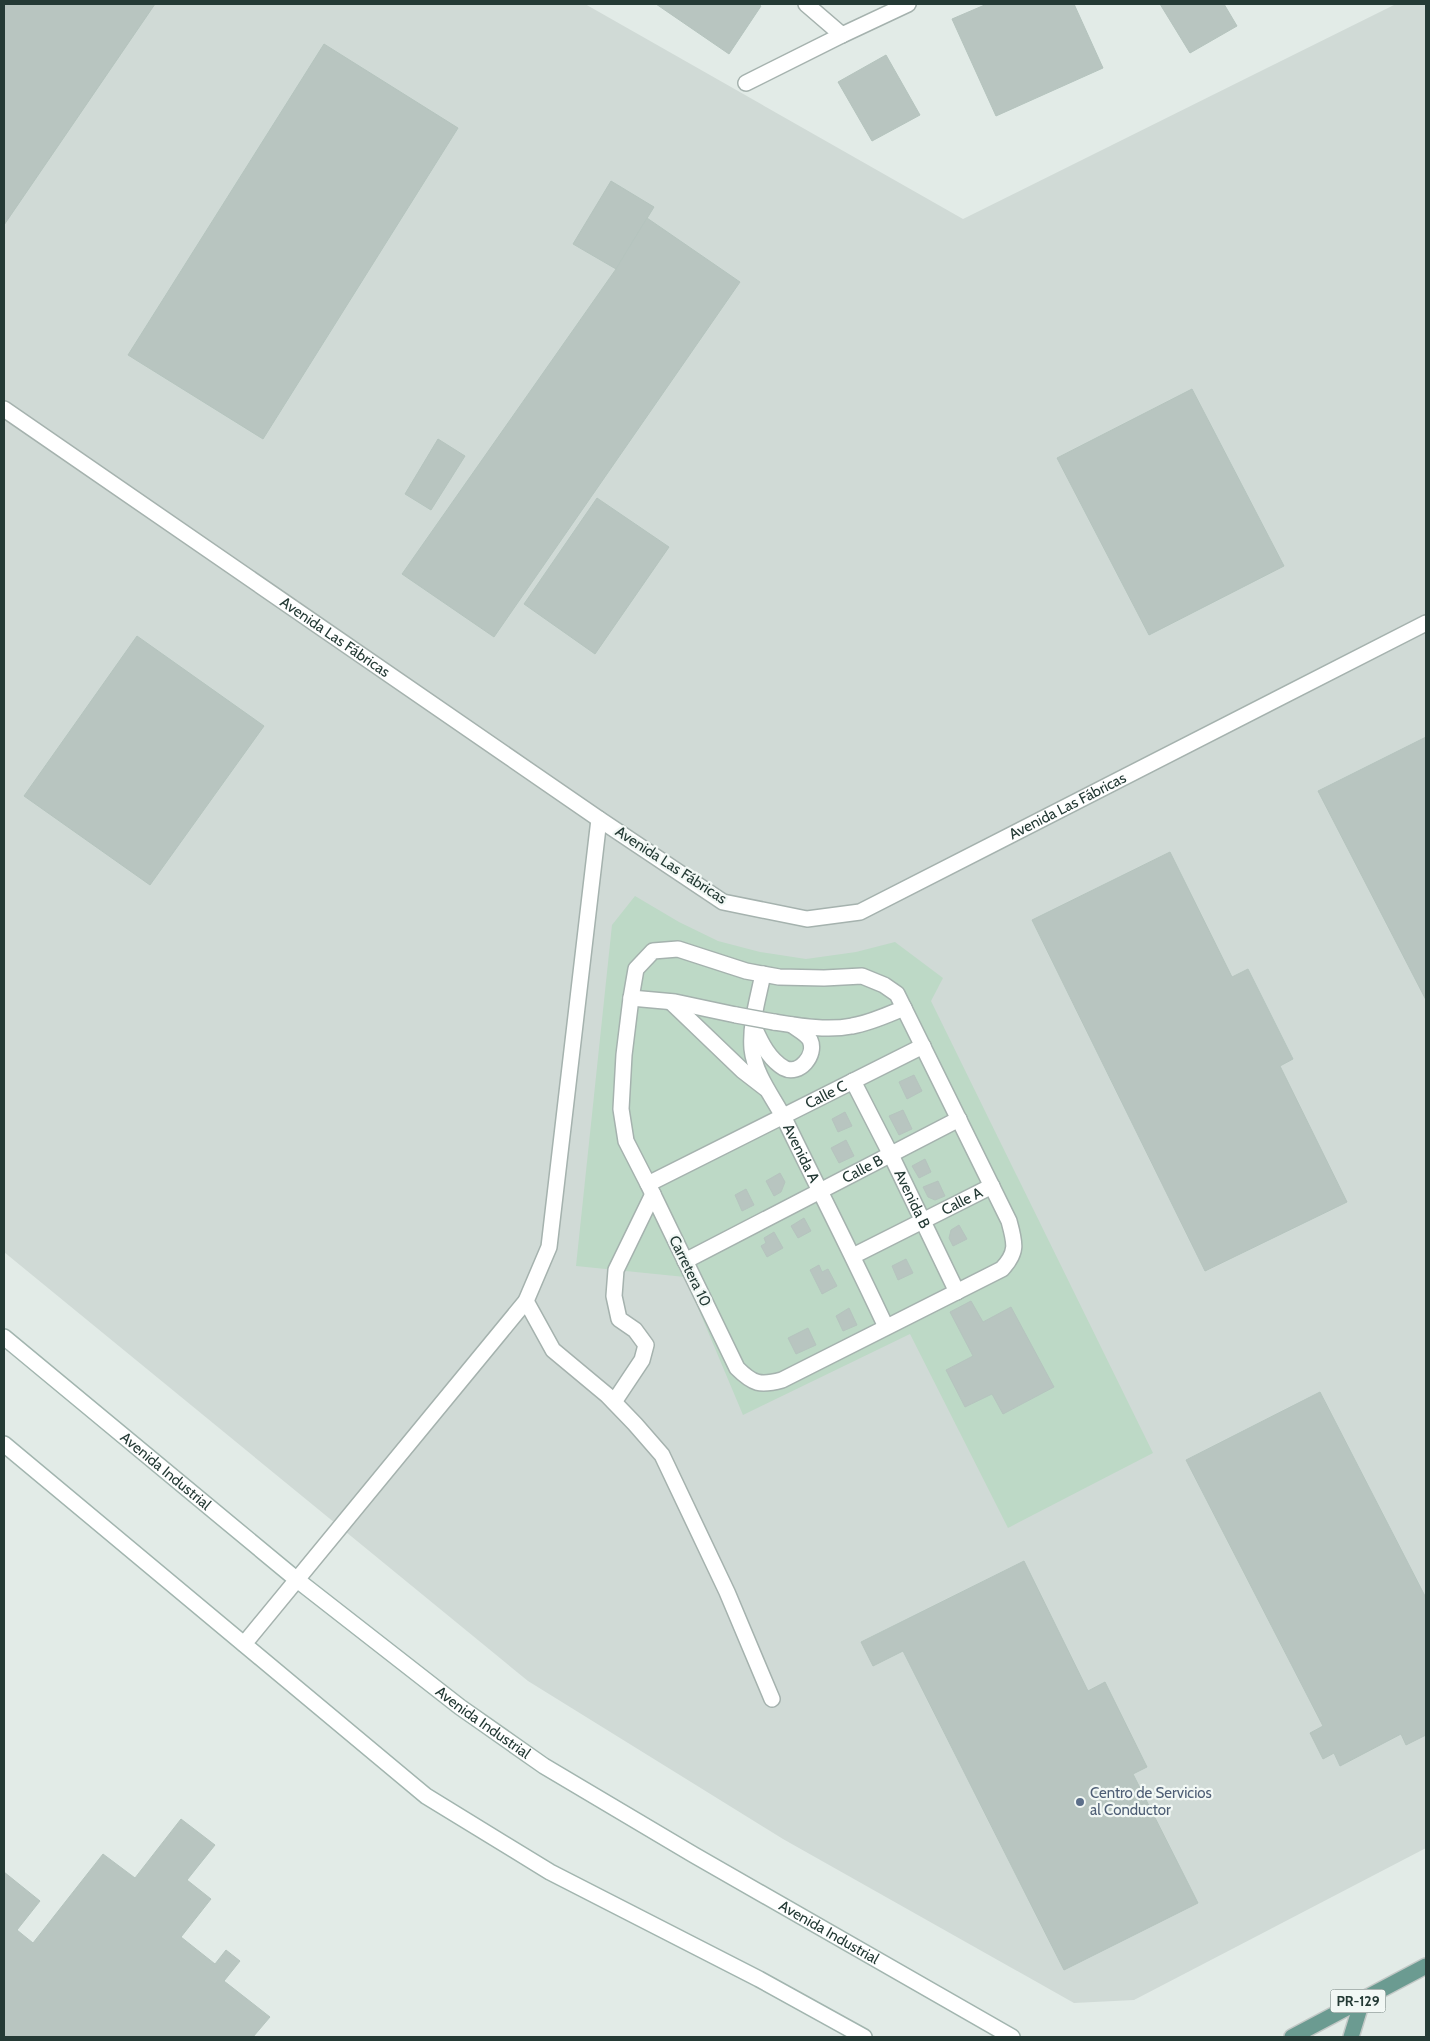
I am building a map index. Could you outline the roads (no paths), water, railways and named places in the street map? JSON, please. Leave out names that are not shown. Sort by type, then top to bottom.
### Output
[{"type":"main road","name":"PR-129","points":[[1292,2037],[1426,1966]]},
{"type":"main road","points":[[1351,2037],[1363,1998]]},
{"type":"street","points":[[806,4],[842,35]]},
{"type":"street","points":[[746,83],[908,4]]},
{"type":"street","name":"Avenida Las Fábricas","points":[[4,409],[723,902],[807,919],[860,912],[1426,623]]},
{"type":"street","points":[[244,1644],[526,1301],[548,1247],[599,818]]},
{"type":"street","name":"Carretera 10","points":[[678,949],[746,972],[763,974],[779,977],[824,978],[862,976],[884,985],[897,994],[1009,1221],[1015,1243],[1012,1259],[1002,1269],[782,1380],[765,1384],[749,1380],[736,1368],[651,1189],[626,1141],[621,1109],[624,1055],[636,969],[653,951],[678,949]]},
{"type":"street","name":"Avenida A","points":[[763,974],[753,1026],[752,1052],[767,1090],[783,1116],[886,1327]]},
{"type":"street","points":[[631,998],[671,1002],[792,1025],[830,1028],[852,1026],[872,1021],[904,1008]]},
{"type":"street","points":[[671,1002],[743,1071],[767,1090]]},
{"type":"street","points":[[753,1026],[771,1058],[786,1069],[795,1070],[804,1065],[810,1055],[812,1046],[810,1039],[792,1025]]},
{"type":"street","name":"Calle C","points":[[651,1189],[783,1116],[923,1046]]},
{"type":"street","name":"Avenida B","points":[[853,1081],[891,1155],[956,1292]]},
{"type":"street","name":"Calle B","points":[[685,1261],[959,1119]]},
{"type":"street","name":"Calle A","points":[[853,1256],[992,1186]]},
{"type":"street","points":[[614,1402],[642,1360],[646,1345],[635,1330],[620,1319],[614,1296],[616,1270],[651,1189]]},
{"type":"street","points":[[526,1301],[553,1350],[614,1402],[662,1455],[727,1592],[772,1699]]},
{"type":"street","name":"Avenida Industrial","points":[[4,1336],[296,1579],[460,1707],[544,1766],[702,1860],[1012,2037]]},
{"type":"street","points":[[4,1444],[426,1796],[550,1872],[759,1979],[864,2037]]},
{"type":"place","name":"Centro de Servicios al Conductor","points":[[1080,1802]]}]
